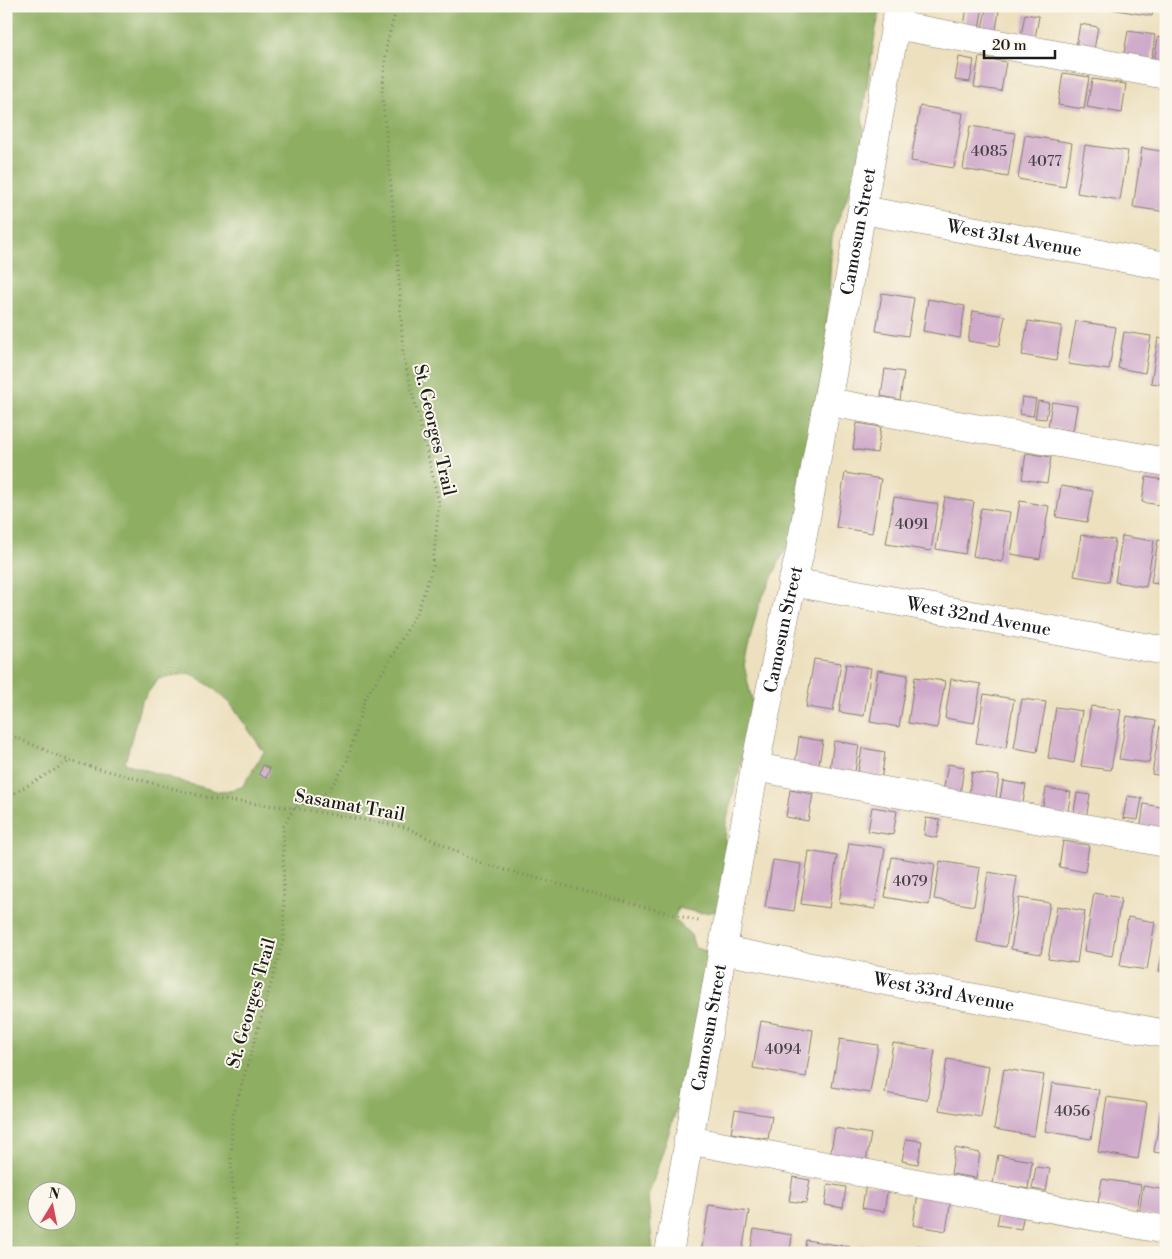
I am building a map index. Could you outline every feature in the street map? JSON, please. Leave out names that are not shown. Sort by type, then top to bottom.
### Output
[{"type":"street","points":[[897,16],[1166,75]]},
{"type":"street","name":"Camosun Street","points":[[669,1253],[755,767],[792,582],[799,556],[897,16]]},
{"type":"street","name":"West 31st Avenue","points":[[862,210],[1166,266]]},
{"type":"street","points":[[828,402],[1166,462]]},
{"type":"street","name":"West 32nd Avenue","points":[[792,582],[1166,651]]},
{"type":"street","points":[[755,767],[1166,843]]},
{"type":"street","name":"West 33rd Avenue","points":[[722,950],[1166,1034]]},
{"type":"street","points":[[688,1140],[1166,1230]]},
{"type":"path","name":"St. Georges Trail","points":[[241,1253],[238,1247],[233,1197],[231,1166],[232,1119],[284,938],[283,827],[294,808],[328,792],[347,762],[365,698],[389,662],[418,610],[434,566],[439,502],[403,354],[398,261],[382,93],[388,42],[396,6]]},
{"type":"path","name":"Sasamat Trail","points":[[6,734],[70,761],[213,800],[294,808],[405,827],[483,864],[692,921],[707,923]]},
{"type":"path","points":[[6,798],[70,761]]},
{"type":"green space","points":[[6,6],[882,6],[876,28],[862,118],[867,146],[832,236],[826,350],[799,520],[758,607],[744,665],[754,710],[726,823],[724,888],[720,911],[700,913],[678,908],[674,919],[691,935],[695,948],[710,952],[690,1067],[648,1197],[653,1253],[6,1253]],"holes":[[[189,673],[212,687],[230,703],[264,752],[242,787],[221,792],[189,784],[125,763],[141,702],[158,679]]]},
{"type":"building","points":[[967,6],[983,7],[979,29],[964,27]]},
{"type":"building","points":[[1112,6],[1154,6],[1152,16],[1111,9]]},
{"type":"building","points":[[986,9],[999,11],[996,30],[982,28]]},
{"type":"building","points":[[1025,14],[1039,16],[1035,38],[1021,36]]},
{"type":"building","points":[[1080,24],[1098,27],[1094,50],[1076,47]]},
{"type":"building","points":[[1128,31],[1155,35],[1151,63],[1123,58]]},
{"type":"building","points":[[1158,37],[1166,38],[1166,68],[1153,66]]},
{"type":"building","points":[[959,57],[974,60],[970,82],[955,80]]},
{"type":"building","points":[[979,57],[1006,62],[1001,91],[974,87]]},
{"type":"building","points":[[1063,73],[1089,77],[1084,109],[1058,105]]},
{"type":"building","points":[[1092,79],[1126,84],[1122,113],[1087,107]]},
{"type":"building","points":[[920,106],[963,113],[954,168],[911,161]]},
{"type":"building","points":[[970,126],[1015,133],[1008,177],[963,169]]},
{"type":"building","points":[[1025,135],[1072,143],[1065,187],[1018,179]]},
{"type":"building","points":[[1085,145],[1128,151],[1120,200],[1077,193]]},
{"type":"building","points":[[1142,148],[1166,152],[1166,212],[1133,207]]},
{"type":"building","points":[[882,293],[914,298],[908,336],[876,331]]},
{"type":"building","points":[[928,299],[965,306],[960,338],[923,331]]},
{"type":"building","points":[[973,311],[1005,316],[999,346],[968,341]]},
{"type":"building","points":[[1028,321],[1062,326],[1056,361],[1022,355]]},
{"type":"building","points":[[1076,321],[1116,327],[1109,370],[1068,364]]},
{"type":"building","points":[[1124,332],[1151,336],[1145,373],[1118,368]]},
{"type":"building","points":[[1158,338],[1166,340],[1166,385],[1151,383]]},
{"type":"building","points":[[885,369],[904,372],[900,400],[881,396]]},
{"type":"building","points":[[1022,397],[1036,399],[1033,416],[1020,414]]},
{"type":"building","points":[[1038,401],[1049,403],[1046,419],[1035,418]]},
{"type":"building","points":[[1052,402],[1077,406],[1073,431],[1048,427]]},
{"type":"building","points":[[857,423],[881,427],[877,453],[853,449]]},
{"type":"building","points":[[1026,453],[1051,457],[1047,483],[1022,479]]},
{"type":"building","points":[[845,473],[881,479],[872,533],[836,527]]},
{"type":"building","points":[[1146,477],[1164,480],[1159,505],[1142,502]]},
{"type":"building","points":[[1061,486],[1093,491],[1087,522],[1056,517]]},
{"type":"building","points":[[894,497],[938,504],[931,551],[886,544]]},
{"type":"building","points":[[945,497],[974,502],[965,554],[936,549]]},
{"type":"building","points":[[1020,501],[1049,506],[1040,559],[1011,554]]},
{"type":"building","points":[[981,508],[1010,512],[1002,562],[973,556]]},
{"type":"building","points":[[1081,535],[1115,540],[1109,582],[1074,576]]},
{"type":"building","points":[[1122,536],[1154,541],[1146,587],[1115,582]]},
{"type":"building","points":[[1158,540],[1166,541],[1166,585],[1151,583]]},
{"type":"building","points":[[814,659],[841,663],[833,711],[806,707]]},
{"type":"building","points":[[846,664],[871,668],[864,716],[839,712]]},
{"type":"building","points":[[878,670],[908,675],[899,727],[870,722]]},
{"type":"building","points":[[915,677],[945,681],[937,728],[908,723]]},
{"type":"building","points":[[951,679],[981,684],[974,723],[945,718]]},
{"type":"building","points":[[984,694],[1014,699],[1006,748],[976,743]]},
{"type":"building","points":[[1022,699],[1046,702],[1037,752],[1014,748]]},
{"type":"building","points":[[1091,706],[1121,710],[1111,770],[1081,766]]},
{"type":"building","points":[[1056,707],[1082,711],[1074,763],[1048,758]]},
{"type":"building","points":[[1127,716],[1156,721],[1149,763],[1119,759]]},
{"type":"building","points":[[1160,726],[1166,727],[1166,777],[1152,774]]},
{"type":"building","points":[[799,737],[823,741],[818,769],[795,765]]},
{"type":"building","points":[[834,741],[859,745],[854,778],[829,774]]},
{"type":"building","points":[[862,748],[885,752],[881,782],[857,778]]},
{"type":"building","points":[[948,764],[964,767],[960,795],[943,792]]},
{"type":"building","points":[[263,765],[270,769],[266,778],[259,774]]},
{"type":"building","points":[[972,772],[999,776],[995,804],[968,799]]},
{"type":"building","points":[[1003,781],[1026,785],[1022,808],[999,805]]},
{"type":"building","points":[[1046,788],[1071,792],[1067,816],[1042,812]]},
{"type":"building","points":[[790,790],[813,794],[808,821],[786,817]]},
{"type":"building","points":[[1077,793],[1090,795],[1086,819],[1073,817]]},
{"type":"building","points":[[1127,796],[1142,798],[1138,820],[1123,818]]},
{"type":"building","points":[[1144,804],[1166,808],[1166,834],[1140,830]]},
{"type":"building","points":[[872,807],[897,811],[893,835],[868,831]]},
{"type":"building","points":[[926,818],[940,820],[937,838],[924,835]]},
{"type":"building","points":[[1063,841],[1089,845],[1085,872],[1059,867]]},
{"type":"building","points":[[849,843],[885,848],[875,909],[839,903]]},
{"type":"building","points":[[809,851],[837,856],[829,908],[801,904]]},
{"type":"building","points":[[892,857],[935,864],[929,905],[885,897]]},
{"type":"building","points":[[773,860],[801,864],[794,911],[765,907]]},
{"type":"building","points":[[940,861],[980,868],[974,906],[934,899]]},
{"type":"building","points":[[988,872],[1017,877],[1006,947],[977,942]]},
{"type":"building","points":[[1094,893],[1121,898],[1112,956],[1084,951]]},
{"type":"building","points":[[1019,898],[1050,903],[1041,954],[1011,949]]},
{"type":"building","points":[[1057,906],[1085,911],[1077,963],[1048,959]]},
{"type":"building","points":[[1128,917],[1155,922],[1147,970],[1120,966]]},
{"type":"building","points":[[1166,936],[1166,972],[1159,971]]},
{"type":"building","points":[[761,1021],[813,1030],[806,1077],[753,1068]]},
{"type":"building","points":[[840,1039],[878,1045],[870,1093],[832,1087]]},
{"type":"building","points":[[893,1043],[935,1050],[927,1100],[885,1093]]},
{"type":"building","points":[[947,1059],[989,1066],[981,1117],[939,1110]]},
{"type":"building","points":[[1004,1069],[1044,1075],[1034,1136],[994,1129]]},
{"type":"building","points":[[1052,1083],[1099,1090],[1091,1139],[1045,1131]]},
{"type":"building","points":[[1107,1097],[1147,1103],[1138,1159],[1098,1152]]},
{"type":"building","points":[[1161,1109],[1166,1109],[1166,1154],[1154,1152]]},
{"type":"building","points":[[735,1110],[772,1116],[768,1139],[731,1133]]},
{"type":"building","points":[[835,1128],[871,1134],[866,1162],[830,1156]]},
{"type":"building","points":[[906,1139],[922,1141],[918,1164],[902,1161]]},
{"type":"building","points":[[955,1148],[980,1153],[976,1178],[951,1174]]},
{"type":"building","points":[[998,1155],[1032,1161],[1028,1189],[993,1183]]},
{"type":"building","points":[[1036,1167],[1050,1169],[1046,1191],[1032,1189]]},
{"type":"building","points":[[793,1177],[810,1180],[806,1203],[789,1201]]},
{"type":"building","points":[[1102,1179],[1141,1185],[1137,1211],[1098,1204]]},
{"type":"building","points":[[828,1184],[846,1187],[843,1208],[825,1205]]},
{"type":"building","points":[[866,1184],[888,1187],[884,1212],[862,1208]]},
{"type":"building","points":[[1143,1186],[1166,1190],[1166,1218],[1139,1214]]},
{"type":"building","points":[[918,1194],[951,1199],[946,1231],[913,1225]]},
{"type":"building","points":[[709,1205],[749,1211],[742,1253],[701,1253]]},
{"type":"building","points":[[1000,1210],[1024,1214],[1021,1229],[997,1225]]},
{"type":"building","points":[[754,1229],[792,1235],[790,1253],[750,1253]]},
{"type":"building","points":[[806,1240],[850,1247],[849,1253],[804,1253]]},
{"type":"building","points":[[916,1245],[952,1251],[952,1253],[914,1253]]},
{"type":"building","points":[[861,1248],[881,1252],[881,1253],[860,1253]]}]
